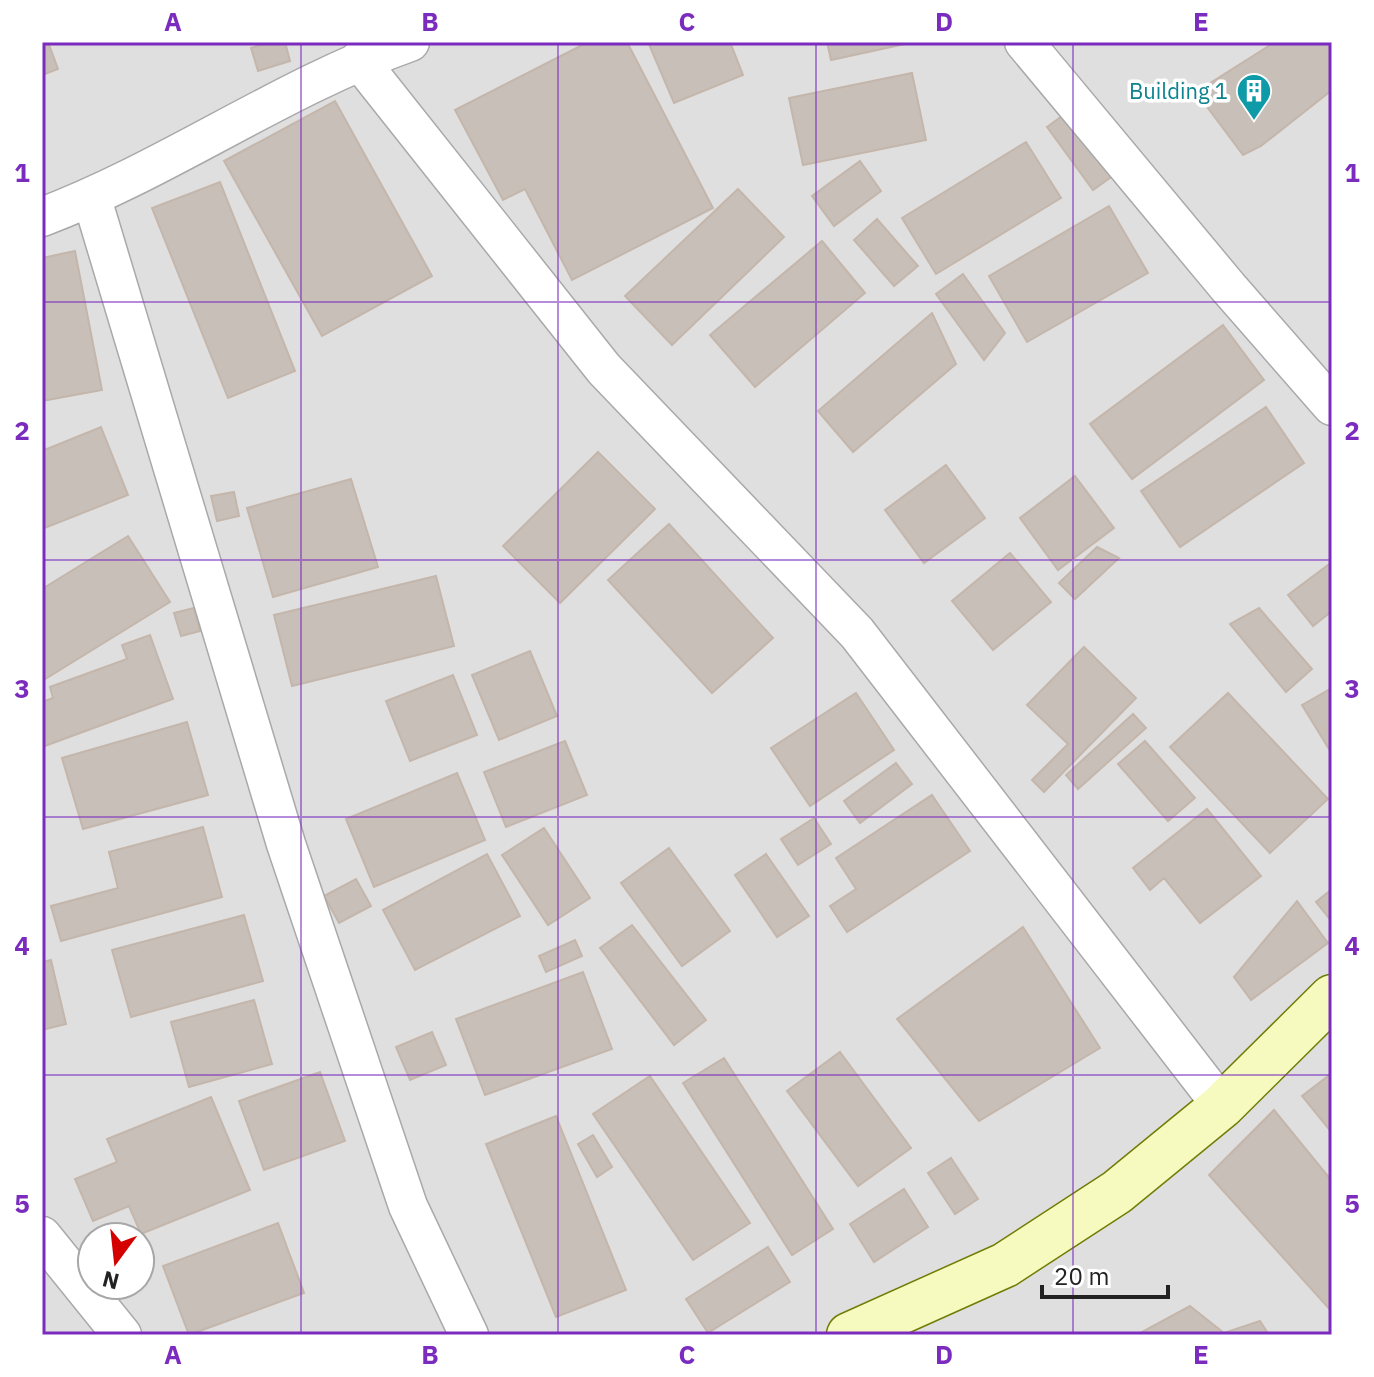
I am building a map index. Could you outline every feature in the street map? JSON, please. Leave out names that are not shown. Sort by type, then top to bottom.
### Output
[{"type":"street","points":[[42,217],[92,199],[359,60],[410,42]]},
{"type":"street","points":[[1024,42],[1218,275],[1332,406]]},
{"type":"street","points":[[359,60],[604,369],[857,633],[1222,1106]]},
{"type":"street","points":[[92,199],[291,859],[408,1206],[469,1335]]},
{"type":"street","points":[[849,1335],[1005,1265],[1117,1192],[1222,1106],[1332,997]]},
{"type":"street","points":[[42,1236],[122,1335]]},
{"type":"shaded area","points":[[42,42],[1332,42],[1332,1335],[42,1335]]},
{"type":"building","points":[[42,42],[48,42],[58,69],[42,75]]},
{"type":"building","points":[[285,42],[290,61],[258,71],[251,48]]},
{"type":"building","points":[[588,42],[627,42],[713,208],[572,280],[525,189],[503,200],[455,110]]},
{"type":"building","points":[[648,42],[730,42],[743,75],[674,103]]},
{"type":"building","points":[[827,42],[909,42],[910,43],[831,60]]},
{"type":"building","name":"Building 1","points":[[1275,42],[1332,42],[1332,90],[1261,146],[1243,155],[1196,92]]},
{"type":"building","points":[[912,73],[926,140],[803,165],[789,98]]},
{"type":"building","points":[[335,101],[432,276],[322,336],[224,161]]},
{"type":"building","points":[[1069,111],[1114,175],[1093,190],[1047,127]]},
{"type":"building","points":[[1026,142],[1061,198],[936,274],[902,218]]},
{"type":"building","points":[[860,161],[881,191],[834,226],[812,196]]},
{"type":"building","points":[[220,182],[295,371],[228,398],[152,208]]},
{"type":"building","points":[[738,189],[784,237],[672,345],[625,296]]},
{"type":"building","points":[[1109,206],[1148,273],[1027,342],[989,276]]},
{"type":"building","points":[[877,219],[918,266],[894,286],[854,240]]},
{"type":"building","points":[[822,241],[865,293],[755,387],[710,335]]},
{"type":"building","points":[[75,251],[102,390],[42,401],[42,258]]},
{"type":"building","points":[[963,274],[1005,333],[984,360],[936,294]]},
{"type":"building","points":[[932,313],[956,364],[853,452],[818,411]]},
{"type":"building","points":[[1223,325],[1264,380],[1132,479],[1090,424]]},
{"type":"building","points":[[1266,407],[1304,463],[1180,547],[1141,491]]},
{"type":"building","points":[[101,427],[128,495],[42,529],[42,451]]},
{"type":"building","points":[[598,452],[655,509],[560,603],[503,546]]},
{"type":"building","points":[[946,465],[985,518],[924,563],[885,510]]},
{"type":"building","points":[[1075,476],[1114,528],[1058,570],[1020,518]]},
{"type":"building","points":[[351,479],[378,567],[273,597],[247,508]]},
{"type":"building","points":[[234,492],[239,516],[217,521],[211,496]]},
{"type":"building","points":[[669,524],[773,638],[712,693],[608,580]]},
{"type":"building","points":[[128,536],[170,602],[42,681],[42,589]]},
{"type":"building","points":[[1097,547],[1119,558],[1075,599],[1059,583]]},
{"type":"building","points":[[1010,553],[1051,602],[993,650],[952,601]]},
{"type":"building","points":[[1332,562],[1332,611],[1313,626],[1288,595]]},
{"type":"building","points":[[436,576],[454,646],[292,686],[274,615]]},
{"type":"building","points":[[194,608],[200,631],[181,636],[174,613]]},
{"type":"building","points":[[1259,608],[1312,669],[1286,692],[1230,624]]},
{"type":"building","points":[[150,635],[173,699],[42,747],[42,702],[53,698],[50,687],[127,659],[122,645]]},
{"type":"building","points":[[1084,647],[1136,698],[1044,792],[1032,780],[1068,744],[1027,705]]},
{"type":"building","points":[[530,651],[557,716],[499,740],[472,675]]},
{"type":"building","points":[[453,675],[477,735],[410,761],[386,701]]},
{"type":"building","points":[[1332,688],[1332,754],[1302,705]]},
{"type":"building","points":[[856,693],[894,750],[810,806],[771,748]]},
{"type":"building","points":[[1228,693],[1328,799],[1270,853],[1170,747]]},
{"type":"building","points":[[1133,714],[1146,728],[1078,789],[1066,775]]},
{"type":"building","points":[[187,722],[208,795],[83,829],[62,758]]},
{"type":"building","points":[[565,741],[587,795],[506,827],[484,772]]},
{"type":"building","points":[[1145,741],[1195,798],[1168,821],[1118,764]]},
{"type":"building","points":[[896,763],[912,784],[860,823],[844,801]]},
{"type":"building","points":[[457,773],[485,840],[374,887],[346,819]]},
{"type":"building","points":[[932,795],[970,851],[847,932],[830,906],[856,889],[836,858]]},
{"type":"building","points":[[1207,809],[1261,876],[1200,923],[1164,878],[1150,890],[1133,868]]},
{"type":"building","points":[[814,818],[831,844],[798,865],[781,839]]},
{"type":"building","points":[[203,827],[222,897],[61,941],[51,906],[118,888],[109,852]]},
{"type":"building","points":[[544,828],[590,898],[548,925],[502,855]]},
{"type":"building","points":[[669,848],[730,931],[682,966],[621,883]]},
{"type":"building","points":[[487,854],[520,916],[415,970],[383,910]]},
{"type":"building","points":[[766,854],[809,916],[777,937],[735,875]]},
{"type":"building","points":[[356,879],[371,906],[339,923],[324,896]]},
{"type":"building","points":[[1332,889],[1332,922],[1316,902]]},
{"type":"building","points":[[1297,901],[1328,943],[1251,1000],[1234,977]]},
{"type":"building","points":[[244,915],[263,981],[131,1017],[112,950]]},
{"type":"building","points":[[632,925],[706,1020],[674,1045],[600,948]]},
{"type":"building","points":[[1023,927],[1100,1048],[979,1121],[897,1019]]},
{"type":"building","points":[[575,940],[582,956],[546,972],[539,956]]},
{"type":"building","points":[[51,960],[66,1024],[42,1030],[42,962]]},
{"type":"building","points":[[583,972],[612,1049],[485,1095],[456,1019]]},
{"type":"building","points":[[254,1000],[272,1064],[189,1087],[171,1022]]},
{"type":"building","points":[[432,1032],[446,1065],[410,1080],[396,1047]]},
{"type":"building","points":[[840,1052],[911,1148],[858,1186],[787,1091]]},
{"type":"building","points":[[724,1058],[833,1229],[792,1255],[683,1083]]},
{"type":"building","points":[[320,1072],[345,1141],[264,1170],[239,1101]]},
{"type":"building","points":[[1332,1073],[1332,1133],[1302,1096]]},
{"type":"building","points":[[650,1076],[750,1223],[693,1260],[593,1114]]},
{"type":"building","points":[[211,1097],[250,1190],[156,1228],[156,1221],[135,1221],[129,1206],[93,1221],[75,1179],[117,1162],[107,1139]]},
{"type":"building","points":[[1274,1110],[1332,1181],[1332,1312],[1209,1175]]},
{"type":"building","points":[[556,1116],[626,1290],[556,1317],[486,1144]]},
{"type":"building","points":[[593,1135],[612,1167],[597,1177],[578,1144]]},
{"type":"building","points":[[951,1158],[978,1199],[955,1214],[928,1173]]},
{"type":"building","points":[[904,1189],[928,1227],[874,1262],[850,1224]]},
{"type":"building","points":[[278,1223],[304,1293],[189,1335],[163,1266]]},
{"type":"building","points":[[768,1247],[790,1282],[708,1333],[686,1299]]},
{"type":"building","points":[[1190,1306],[1224,1333],[1260,1321],[1269,1335],[1140,1333]]},
{"type":"place","name":"Building 1","points":[[1254,122]]}]
